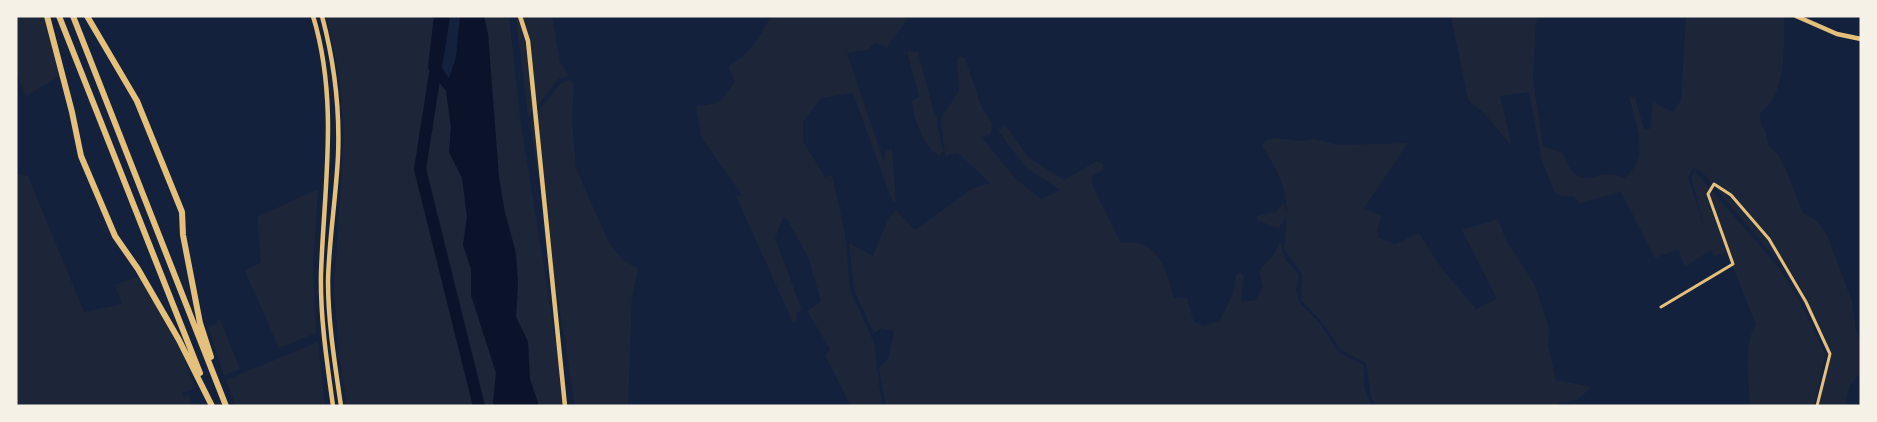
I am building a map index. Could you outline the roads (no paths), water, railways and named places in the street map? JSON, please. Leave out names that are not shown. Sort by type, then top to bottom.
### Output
[{"type":"highway","points":[[47,16],[72,112],[81,156],[115,236],[138,269],[174,332],[212,406]]},
{"type":"highway","points":[[59,16],[212,406]]},
{"type":"highway","points":[[73,16],[226,406]]},
{"type":"highway","points":[[87,16],[137,101],[182,212],[183,235],[200,323],[226,406]]},
{"type":"street","points":[[313,16],[321,49],[327,94],[328,170],[321,276],[324,338],[333,406]]},
{"type":"street","points":[[322,16],[333,65],[338,126],[338,156],[330,238],[328,283],[332,338],[341,406]]},
{"type":"street","points":[[520,16],[528,40],[565,406]]},
{"type":"street","points":[[1796,16],[1837,34],[1861,39]]},
{"type":"street","points":[[1661,307],[1733,264],[1708,194],[1714,184],[1731,195],[1769,239],[1806,302],[1830,354],[1817,406]]},
{"type":"waterway","points":[[444,16],[420,169],[479,406]]}]
